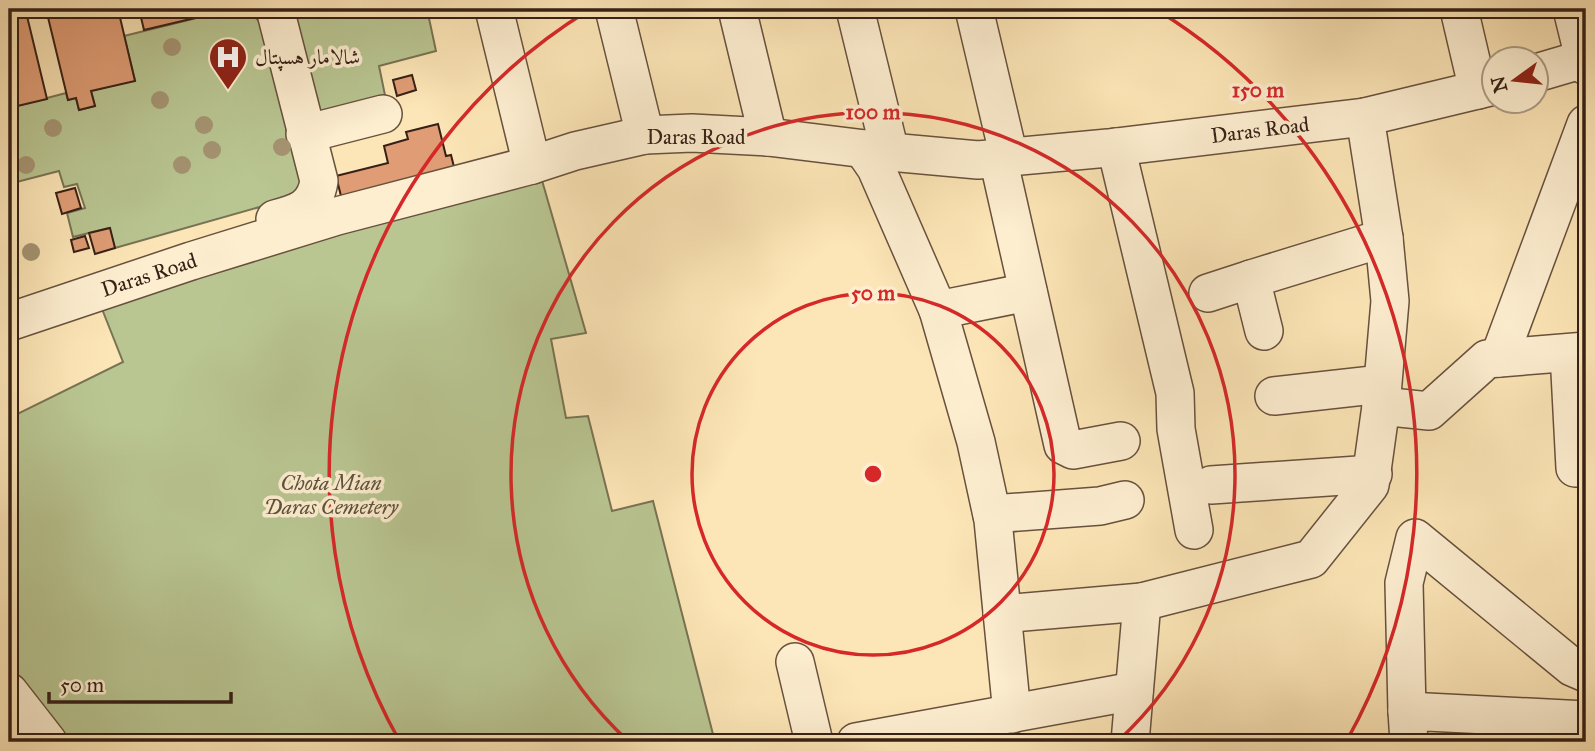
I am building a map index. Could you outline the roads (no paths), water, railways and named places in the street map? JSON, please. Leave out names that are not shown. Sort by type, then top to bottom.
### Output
[{"type":"street","points":[[9,298],[292,214],[310,205],[317,194],[319,181],[275,9]]},
{"type":"street","points":[[494,9],[532,165]]},
{"type":"street","points":[[614,9],[645,135]]},
{"type":"street","points":[[737,9],[768,137]]},
{"type":"street","points":[[855,9],[877,151],[876,168],[938,310],[976,442],[992,513],[1012,714]]},
{"type":"street","points":[[974,9],[1028,292],[1063,445],[1073,450],[1121,441]]},
{"type":"street","points":[[1458,9],[1480,71]]},
{"type":"street","points":[[1550,69],[1586,59],[1573,9]]},
{"type":"street","name":"Daras Road","points":[[9,322],[337,216],[532,165],[575,151],[645,135],[692,133],[768,137],[978,160],[1116,147],[1365,117],[1480,89]]},
{"type":"street","points":[[305,134],[383,114]]},
{"type":"street","points":[[1002,614],[1142,602],[1311,559],[1370,485],[1382,395],[1390,301],[1384,238],[1365,117]]},
{"type":"street","points":[[1499,358],[1586,124]]},
{"type":"street","points":[[1116,147],[1175,393],[1176,429],[1194,530]]},
{"type":"street","points":[[1208,293],[1384,238]]},
{"type":"street","points":[[1251,279],[1264,331]]},
{"type":"street","points":[[938,310],[1028,292]]},
{"type":"street","points":[[1274,396],[1382,395],[1429,411],[1487,359],[1577,352],[1575,468],[1586,467]]},
{"type":"street","points":[[1211,485],[1373,474]]},
{"type":"street","points":[[992,513],[1100,506],[1125,500]]},
{"type":"street","points":[[1586,673],[1572,667],[1415,538],[1404,583],[1408,727],[1586,720]]},
{"type":"street","points":[[1130,742],[1142,602]]},
{"type":"street","points":[[795,662],[814,742]]},
{"type":"street","points":[[856,742],[1134,691]]},
{"type":"street","points":[[9,692],[48,742]]},
{"type":"place","name":"شالامار ہسپتال","points":[[228,91]]},
{"type":"park label","name":"Chota Mian Daras Cemetery","points":[[331,495]]}]
